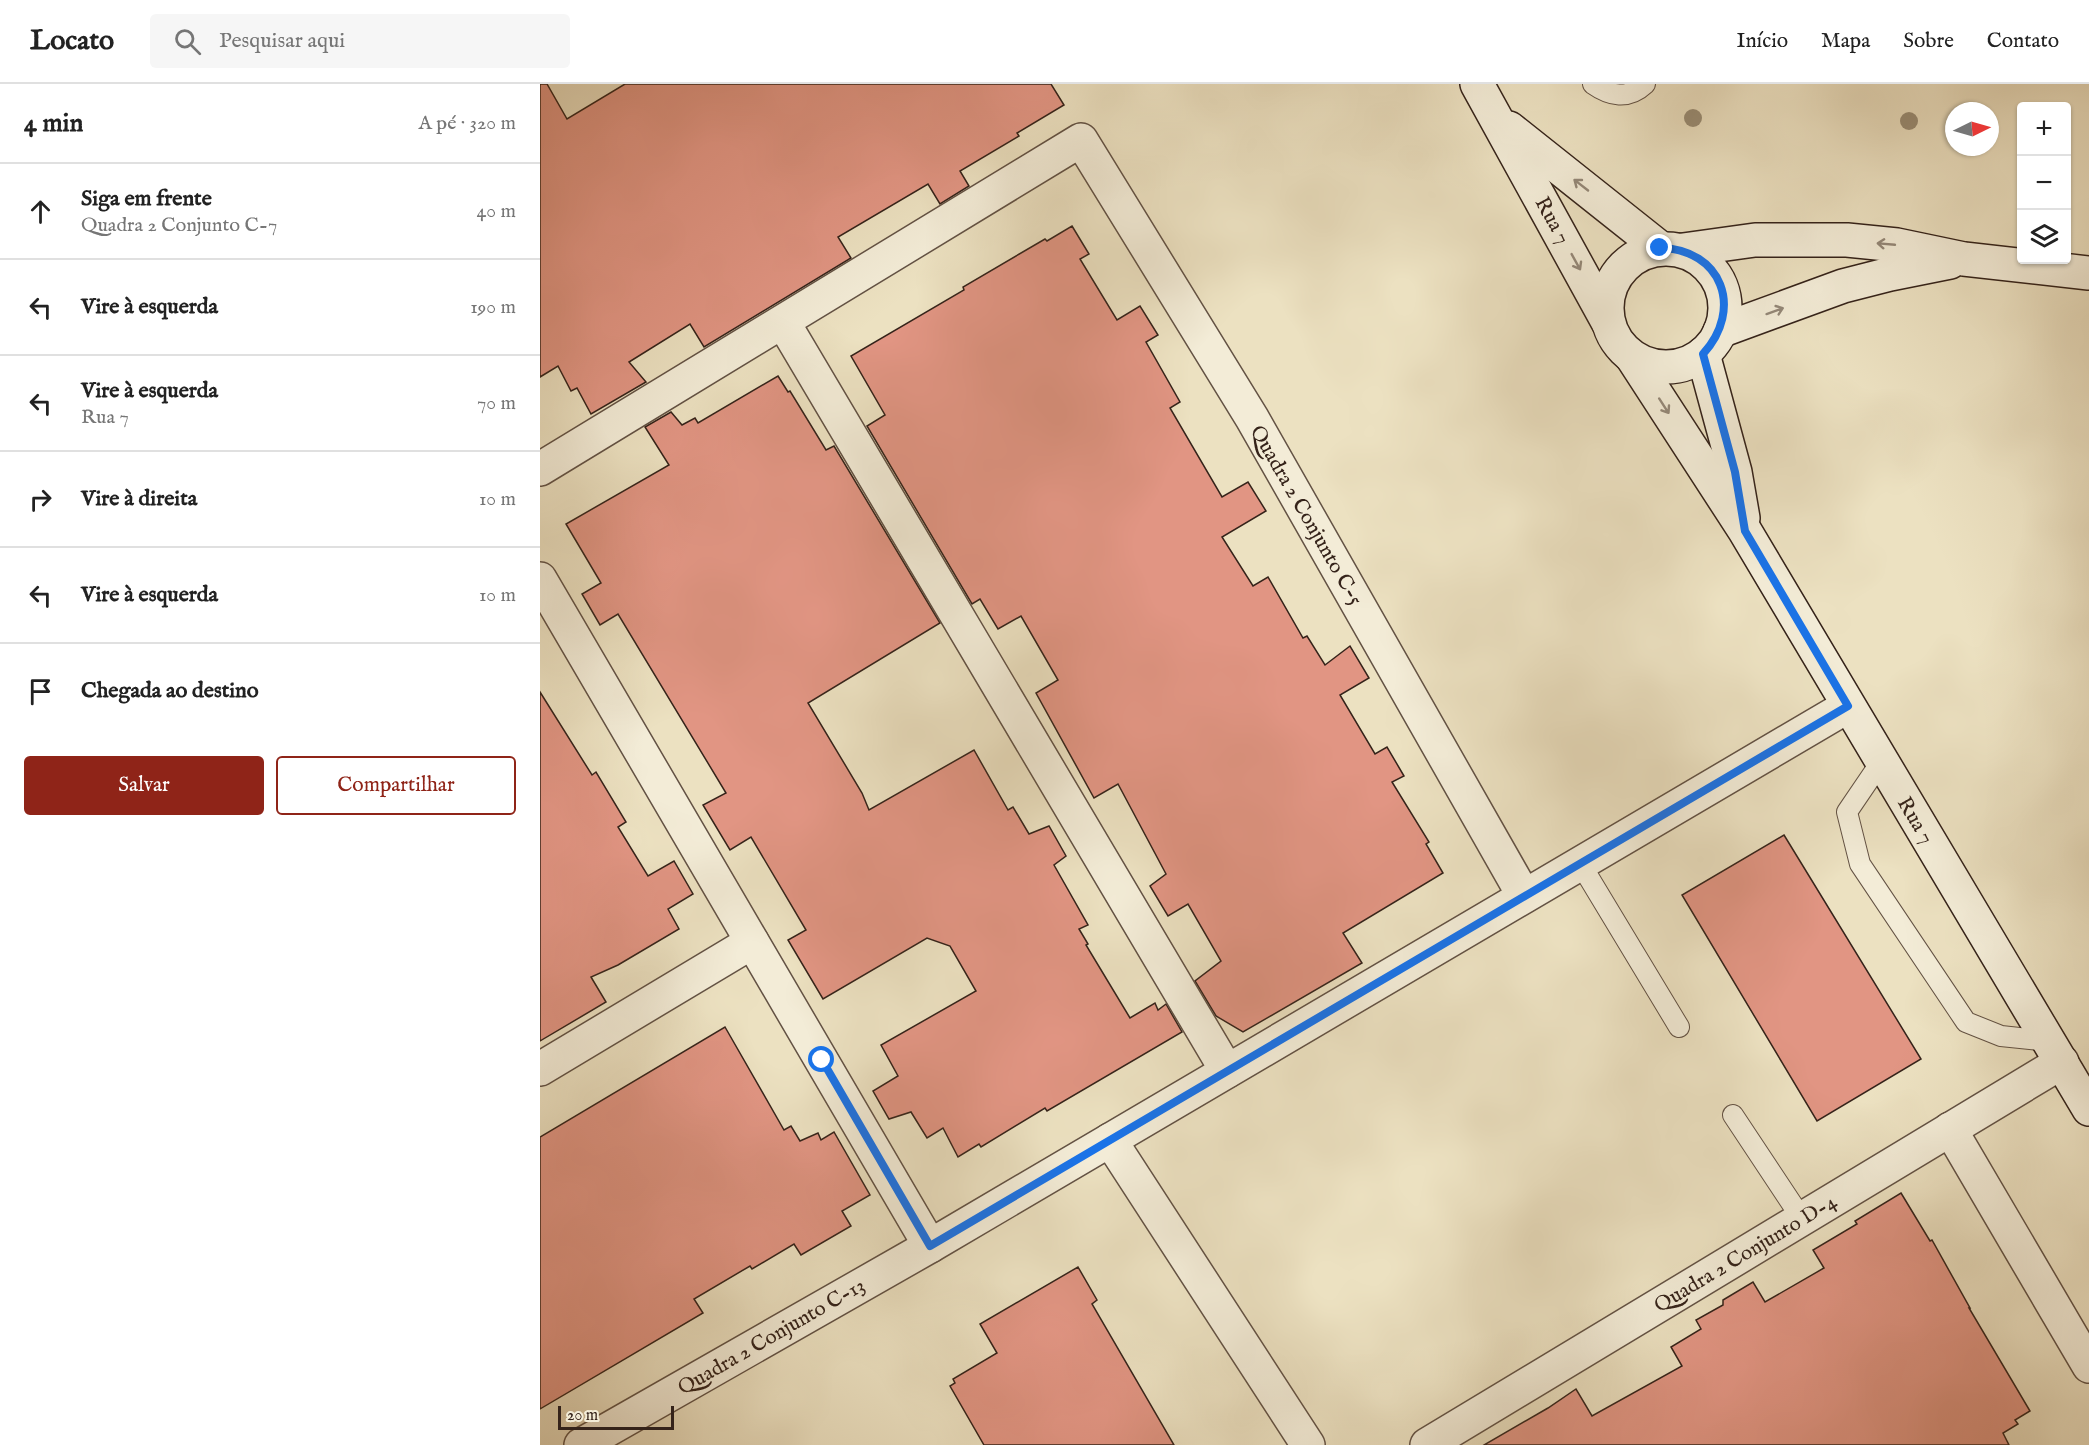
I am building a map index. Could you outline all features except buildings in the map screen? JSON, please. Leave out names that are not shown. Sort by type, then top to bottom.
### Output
[{"type":"street","name":"Rua 7","points":[[1477,84],[1608,322]]},
{"type":"street","name":"Rua 7","points":[[1497,119],[1672,249]]},
{"type":"street","name":"Quadra 2 Conjunto C-5","points":[[783,322],[1081,140],[1252,418],[1524,896]]},
{"type":"street","points":[[1964,259],[1844,286],[1712,342],[1681,366],[1656,366],[1632,357],[1613,336],[1608,322],[1607,302],[1612,282],[1624,265],[1640,253],[1755,240],[1847,240],[1897,244],[1964,259],[2089,273]]},
{"type":"street","points":[[1672,249],[1699,258],[1719,283],[1724,299],[1724,315],[1712,342]]},
{"type":"street","points":[[540,469],[783,322],[1227,1071]]},
{"type":"street","name":"Rua 7","points":[[1712,342],[1745,531]]},
{"type":"street","name":"Rua 7","points":[[1632,357],[1745,531],[2089,1108]]},
{"type":"street","points":[[540,579],[930,1246]]},
{"type":"street","name":"Quadra 2 Conjunto C-13","points":[[580,1445],[930,1246],[1848,706]]},
{"type":"street","points":[[540,1069],[752,942]]},
{"type":"street","name":"Quadra 2 Conjunto D-4","points":[[1427,1445],[1950,1129],[2056,1052]]},
{"type":"street","points":[[1950,1129],[2089,1366]]},
{"type":"street","points":[[1110,1140],[1308,1445]]},
{"type":"lane","points":[[1593,84],[1607,94],[1626,94],[1637,91],[1645,84]]},
{"type":"lane","points":[[1881,762],[1847,812],[1860,864],[1966,1022],[2001,1036],[2056,1052]]},
{"type":"lane","points":[[1581,863],[1679,1028]]},
{"type":"lane","points":[[1733,1115],[1802,1219]]},
{"type":"route","points":[[822,1060],[930,1246],[1848,706],[1745,531],[1735,472],[1703,354],[1713,344],[1720,331],[1724,315],[1724,299],[1719,283],[1699,258],[1683,250],[1660,248]]}]
